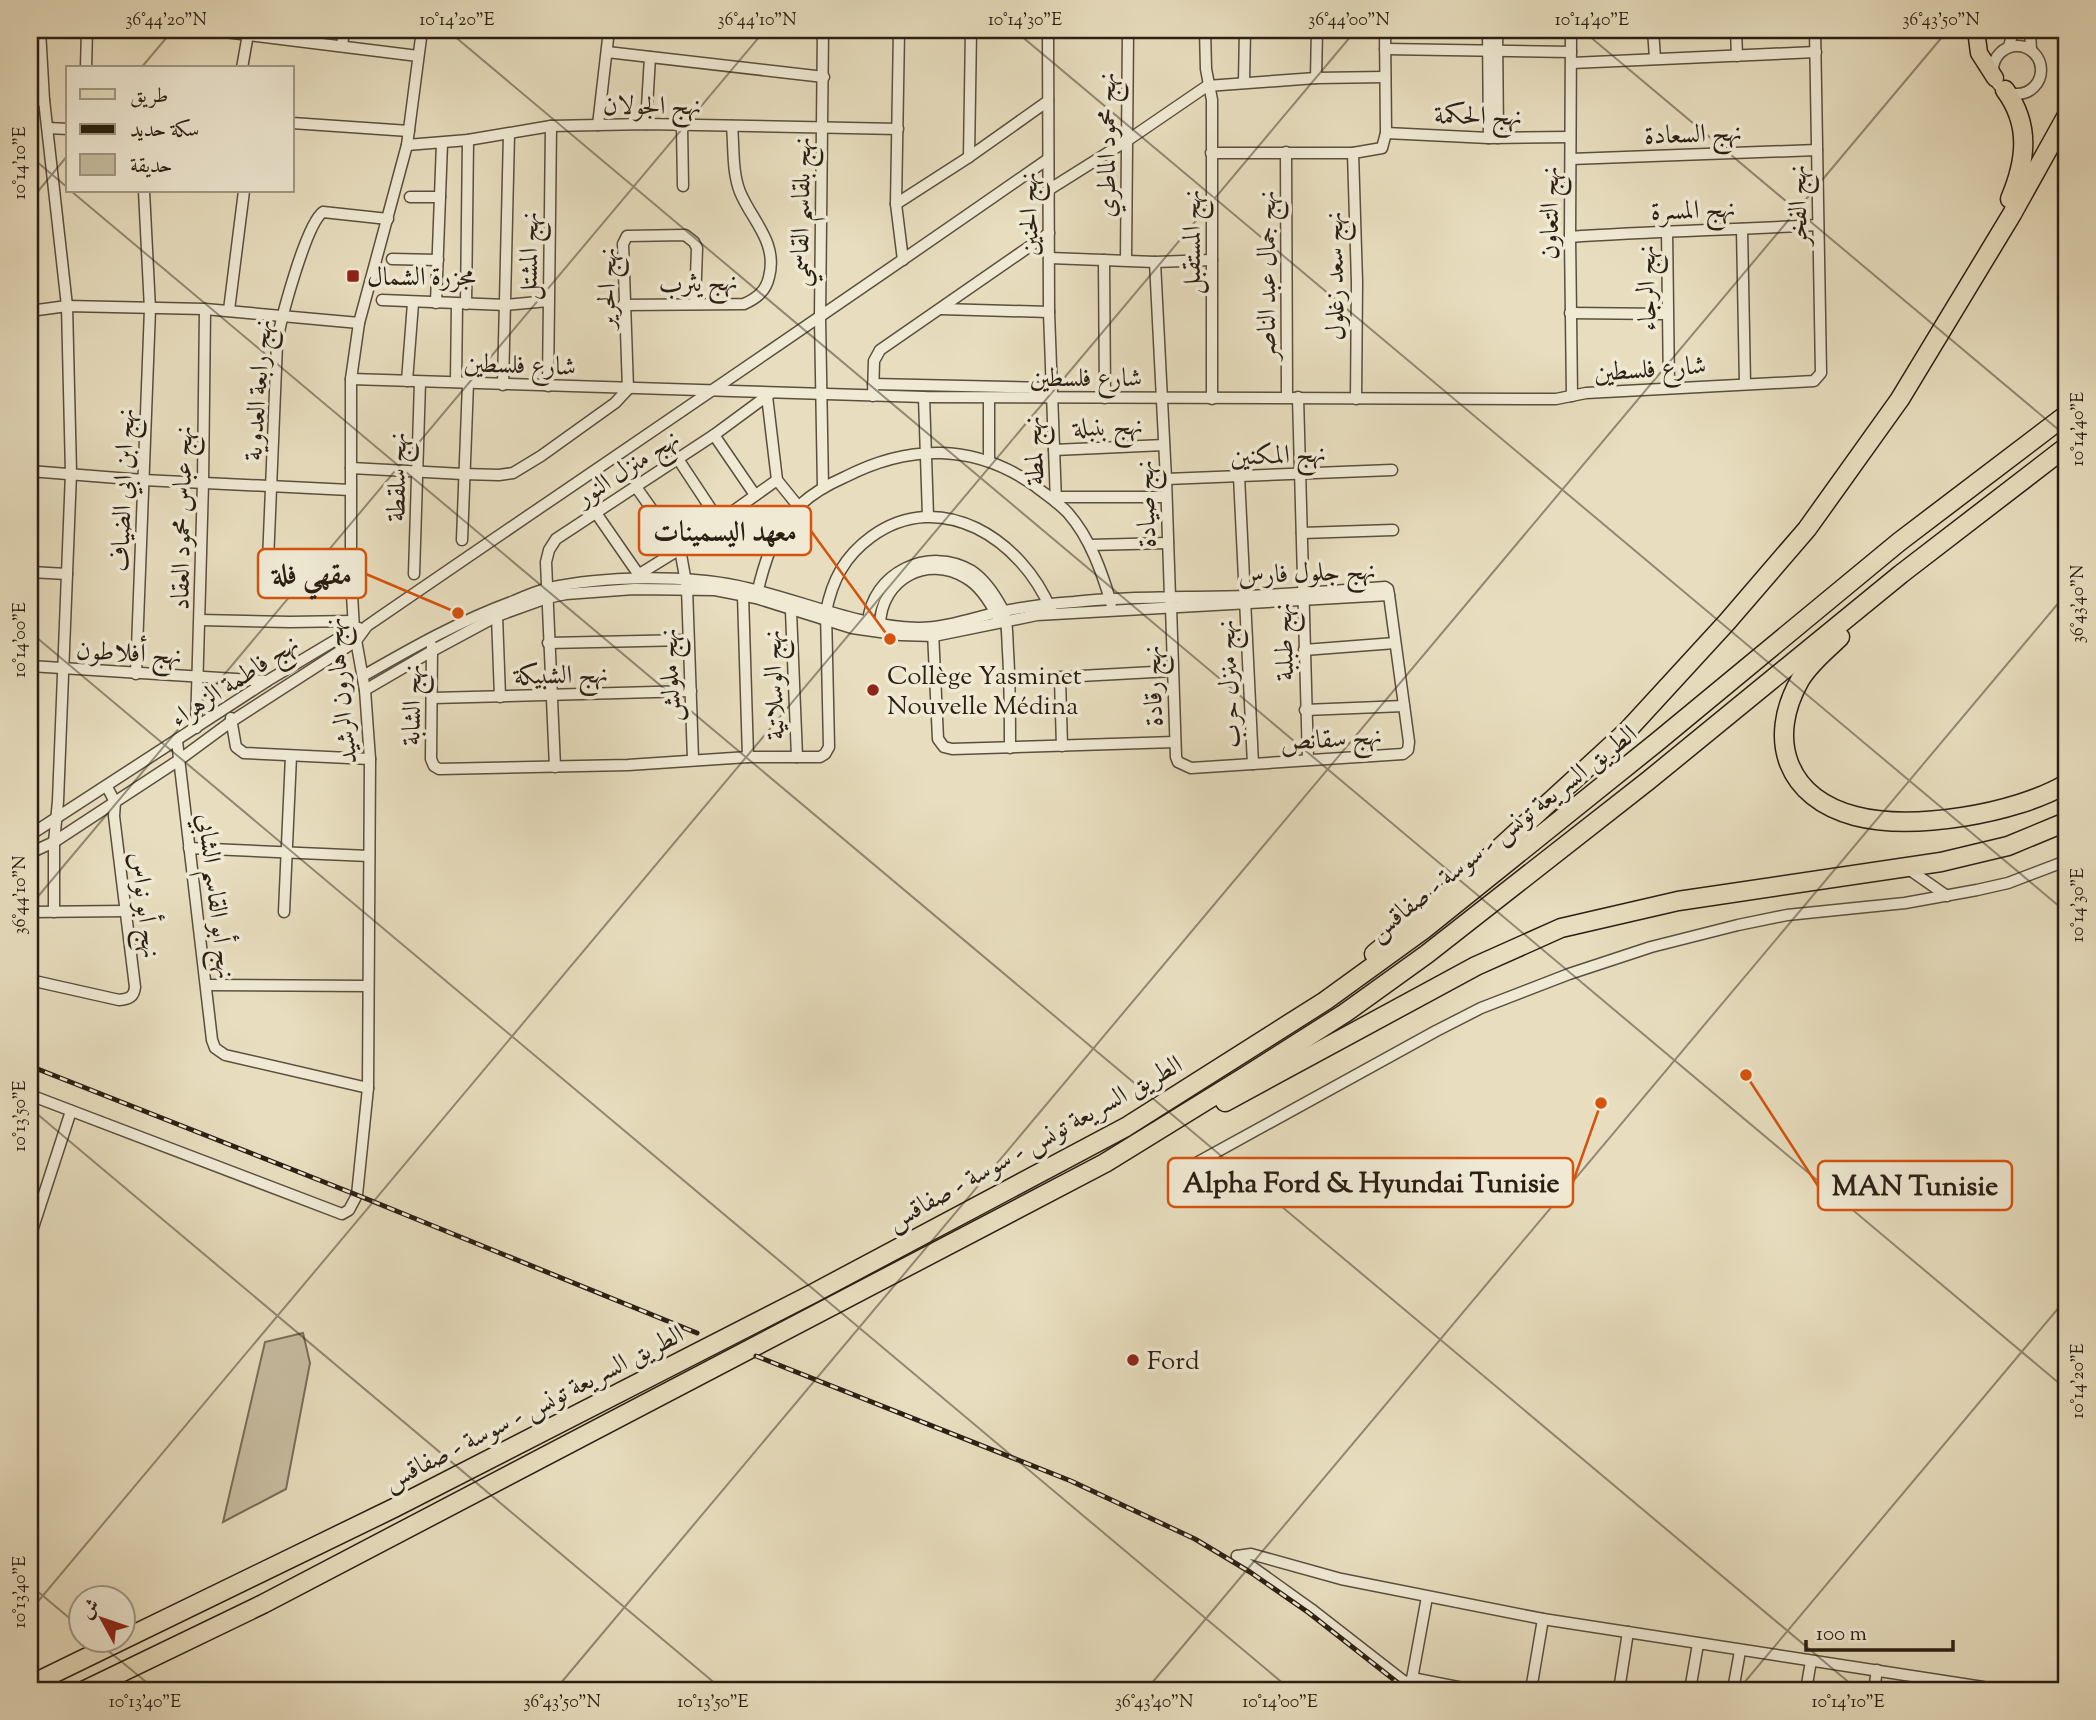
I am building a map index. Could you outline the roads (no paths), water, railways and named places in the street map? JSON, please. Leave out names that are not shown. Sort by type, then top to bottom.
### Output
[{"type":"highway","points":[[1992,247],[2018,181],[2024,150],[2022,123],[2014,102],[2000,84]]},
{"type":"highway","points":[[1325,1000],[1390,940],[1563,792],[1626,732],[1773,570],[1827,503],[1900,399],[1992,247],[2066,117]]},
{"type":"highway","name":"الطريق السريعة تونس - سوسة - صفاقس","points":[[30,1685],[394,1508],[1126,1127],[1325,1000],[1423,930],[1657,742],[1899,542],[2066,415]]},
{"type":"highway","name":"الطريق السريعة تونس - سوسة - صفاقس","points":[[85,1690],[263,1604],[1105,1163],[1345,1013],[1427,954],[1649,780],[1901,574],[2066,447]]},
{"type":"highway","points":[[1901,574],[1884,595],[1811,666],[1801,678],[1791,699],[1785,721],[1785,754],[1787,762],[1807,790],[1838,811],[1857,817],[1903,821],[1939,820],[2007,807],[2066,784]]},
{"type":"highway","points":[[629,1412],[717,1370],[1125,1158],[1476,965],[1562,928],[1678,901],[1905,867],[1985,852],[2066,822]]},
{"type":"main road","points":[[1976,30],[1979,53],[2000,84]]},
{"type":"street","points":[[40,30],[44,100],[67,306],[71,473],[54,842],[54,912]]},
{"type":"street","points":[[86,66],[87,30]]},
{"type":"street","points":[[212,30],[277,34],[418,56]]},
{"type":"street","points":[[342,46],[344,30]]},
{"type":"street","name":"نهج هارون الرشيد","points":[[71,1111],[342,1214],[349,1210],[360,1187],[368,1088],[370,759],[365,690],[354,625],[351,577],[351,379],[359,323],[407,145],[422,30]]},
{"type":"street","points":[[598,125],[609,30]]},
{"type":"street","name":"نهج بلقاسم القاسمي","points":[[822,488],[820,318],[823,30]]},
{"type":"street","points":[[899,30],[896,204],[903,260]]},
{"type":"street","points":[[970,157],[971,30]]},
{"type":"street","name":"نهج الحنين","points":[[1048,30],[1048,312],[1051,393]]},
{"type":"street","name":"نهج محمود الماطري","points":[[1126,260],[1128,30]]},
{"type":"street","name":"نهج المستقبل","points":[[1205,30],[1206,69],[1212,100],[1212,399]]},
{"type":"street","points":[[1244,82],[1245,30]]},
{"type":"street","points":[[1316,78],[1317,30]]},
{"type":"street","points":[[1211,153],[1353,153],[1382,148],[1386,134],[1385,30]]},
{"type":"street","points":[[1488,30],[1492,51],[1494,138]]},
{"type":"street","points":[[1492,51],[1497,30]]},
{"type":"street","name":"نهج التعاون","points":[[1571,30],[1572,396]]},
{"type":"street","points":[[1653,30],[1655,58]]},
{"type":"street","points":[[1736,30],[1737,57]]},
{"type":"street","name":"نهج الفخر","points":[[1815,30],[1819,378]]},
{"type":"street","points":[[2010,47],[2012,30]]},
{"type":"street","points":[[2030,30],[2031,50],[2040,63],[2040,79],[2029,91],[2021,93],[2000,84],[1993,71],[1997,56],[2010,47],[2031,50]]},
{"type":"street","points":[[243,66],[247,34]]},
{"type":"street","points":[[1385,49],[1655,58],[1816,52]]},
{"type":"street","points":[[607,52],[824,77]]},
{"type":"street","points":[[646,124],[650,57]]},
{"type":"street","points":[[1050,189],[1210,85],[1316,78],[1385,77]]},
{"type":"street","points":[[30,102],[44,100]]},
{"type":"street","points":[[896,204],[970,157],[1048,101]]},
{"type":"street","points":[[294,123],[409,131]]},
{"type":"street","name":"نهج الجولان","points":[[407,145],[468,140],[551,126],[646,124],[898,129]]},
{"type":"street","name":"نهج المشتل","points":[[548,386],[551,126]]},
{"type":"street","points":[[682,126],[683,186]]},
{"type":"street","name":"نهج يثرب","points":[[623,305],[744,303],[755,299],[767,286],[772,266],[770,246],[740,192],[732,126]]},
{"type":"street","points":[[48,128],[66,130]]},
{"type":"street","points":[[503,384],[509,134]]},
{"type":"street","name":"نهج الحكمة","points":[[1386,134],[1494,138],[1570,137]]},
{"type":"street","points":[[456,382],[462,304],[468,140]]},
{"type":"street","points":[[436,303],[442,143]]},
{"type":"street","name":"نهج السعادة","points":[[1570,159],[1817,149]]},
{"type":"street","name":"نهج جمال عبد الناصر","points":[[1286,152],[1287,397]]},
{"type":"street","name":"نهج سعد زغلول","points":[[1353,153],[1357,282],[1356,399]]},
{"type":"street","points":[[367,626],[820,318],[1048,159]]},
{"type":"street","name":"نهج ابن ابي الضياف","points":[[136,674],[150,309],[144,192]]},
{"type":"street","points":[[229,310],[244,192]]},
{"type":"street","points":[[410,197],[440,197]]},
{"type":"street","name":"نهج رابعة العدوية","points":[[268,561],[277,344],[282,316],[304,249],[318,215],[328,211],[388,219]]},
{"type":"street","name":"نهج المسرة","points":[[1570,237],[1667,230],[1818,225]]},
{"type":"street","points":[[1742,229],[1745,384]]},
{"type":"street","name":"نهج الرجاء","points":[[1667,230],[1668,388]]},
{"type":"street","points":[[873,396],[874,361],[880,350],[1049,233]]},
{"type":"street","name":"نهج الحرير","points":[[628,389],[623,305],[623,244],[627,236],[685,236],[694,242],[695,304]]},
{"type":"street","points":[[1049,258],[1155,262],[1212,260]]},
{"type":"street","points":[[392,259],[438,260]]},
{"type":"street","points":[[1104,261],[1105,398]]},
{"type":"street","name":"نهج صيادة","points":[[1155,262],[1170,602]]},
{"type":"street","points":[[382,300],[506,305],[548,301]]},
{"type":"street","points":[[407,381],[413,303]]},
{"type":"street","points":[[30,311],[67,306],[205,309],[359,323]]},
{"type":"street","name":"نهج عباس محمود العقاد","points":[[196,728],[205,309]]},
{"type":"street","points":[[941,309],[1048,312]]},
{"type":"street","points":[[1570,313],[1667,314]]},
{"type":"street","name":"شارع فلسطين","points":[[351,379],[769,395],[989,398],[1051,393],[1160,399],[1556,399],[1586,393],[1814,381],[1819,378]]},
{"type":"street","name":"نهج سلقطة","points":[[415,573],[419,382]]},
{"type":"street","points":[[462,540],[468,383]]},
{"type":"street","points":[[873,384],[1051,393]]},
{"type":"street","points":[[351,468],[463,474],[513,473],[526,467],[608,408],[628,389]]},
{"type":"street","name":"نهج لمطة","points":[[1051,393],[1056,499]]},
{"type":"street","points":[[769,395],[777,480],[798,506]]},
{"type":"street","name":"نهج منزل النور","points":[[555,767],[548,643],[546,562],[549,550],[556,539],[714,435],[769,395]]},
{"type":"street","points":[[924,397],[928,516]]},
{"type":"street","name":"نهج طبلبة","points":[[1298,397],[1308,760]]},
{"type":"street","points":[[989,398],[989,461]]},
{"type":"street","points":[[714,435],[755,495]]},
{"type":"street","name":"نهج بنبلة","points":[[1054,450],[1164,445]]},
{"type":"street","points":[[757,595],[771,548],[798,506],[822,488],[870,465],[926,452],[965,455],[989,461],[1056,499],[1090,545],[1112,604]]},
{"type":"street","points":[[678,459],[719,521]]},
{"type":"street","name":"نهج المكنين","points":[[1166,479],[1392,470]]},
{"type":"street","points":[[30,471],[143,480],[350,490]]},
{"type":"street","name":"نهج منزل حرب","points":[[1239,476],[1253,764]]},
{"type":"street","points":[[596,513],[640,577],[777,480]]},
{"type":"street","points":[[636,487],[680,549]]},
{"type":"street","points":[[1056,499],[1166,497]]},
{"type":"street","points":[[555,767],[693,759],[820,757],[825,754],[828,747],[826,617],[836,577],[860,545],[901,521],[928,516],[951,519],[976,527],[997,538],[1030,574],[1051,609]]},
{"type":"street","points":[[1302,533],[1393,530]]},
{"type":"street","points":[[1090,545],[1168,543]]},
{"type":"street","name":"نهج ملولش","points":[[680,549],[686,583],[693,759]]},
{"type":"street","points":[[868,623],[871,603],[886,581],[904,569],[925,561],[941,560],[973,572],[989,588],[1002,619],[1009,680],[1010,748]]},
{"type":"street","points":[[880,625],[881,606],[891,589],[906,577],[927,569],[941,569],[966,578],[983,593],[1002,619]]},
{"type":"street","points":[[30,572],[67,574]]},
{"type":"street","name":"نهج جلول فارس","points":[[363,676],[432,637],[484,612],[547,593],[640,577],[757,595],[872,632],[933,632],[1051,609],[1112,604],[1389,595],[1395,643]]},
{"type":"street","name":"نهج جلول فارس","points":[[365,690],[432,650],[547,593],[686,583],[743,595],[757,595],[791,611],[933,632]]},
{"type":"street","points":[[743,595],[748,757]]},
{"type":"street","name":"نهج رقادة","points":[[1170,602],[1175,757],[1178,762]]},
{"type":"street","name":"نهج الوسلاتية","points":[[791,611],[797,757]]},
{"type":"street","points":[[497,616],[500,697]]},
{"type":"street","points":[[200,620],[354,625]]},
{"type":"street","name":"نهج فاطمة الزهراء","points":[[30,835],[354,625],[367,626]]},
{"type":"street","name":"نهج فاطمة الزهراء","points":[[30,853],[54,842],[179,760],[232,721],[356,641],[367,626]]},
{"type":"street","points":[[933,632],[938,740],[944,747],[1010,748],[1175,741]]},
{"type":"street","name":"نهج الشابة","points":[[432,637],[431,759],[434,766],[439,769],[555,767]]},
{"type":"street","points":[[548,643],[688,640]]},
{"type":"street","points":[[1304,650],[1395,643],[1404,706],[1305,709]]},
{"type":"street","name":"نهج أفلاطون","points":[[30,666],[267,681]]},
{"type":"street","points":[[1009,680],[1172,671]]},
{"type":"street","points":[[1060,679],[1062,746]]},
{"type":"street","name":"نهج الشبيكة","points":[[432,698],[552,697],[691,691]]},
{"type":"street","name":"نهج سقانص","points":[[1178,762],[1191,768],[1403,754],[1408,750],[1409,742],[1404,706]]},
{"type":"street","points":[[230,707],[236,747],[243,753],[370,759]]},
{"type":"street","name":"نهج أبو القاسم الشابي","points":[[177,741],[212,1040],[220,1053],[368,1088]]},
{"type":"street","points":[[285,912],[291,755]]},
{"type":"street","points":[[107,787],[115,802]]},
{"type":"street","points":[[94,795],[103,810],[114,816]]},
{"type":"street","name":"نهج أبو نواس","points":[[30,980],[119,1000],[131,998],[134,994],[114,816],[115,802]]},
{"type":"street","points":[[189,848],[369,856]]},
{"type":"street","points":[[1191,1166],[1481,1008],[1569,974],[1651,947],[1787,915],[1892,905],[2008,883],[2066,860]]},
{"type":"street","points":[[1905,867],[1947,896]]},
{"type":"street","points":[[30,912],[126,911]]},
{"type":"street","points":[[207,985],[368,986]]},
{"type":"street","points":[[30,1095],[71,1111],[30,1237]]},
{"type":"street","points":[[1415,1690],[1409,1681],[1237,1556],[1251,1554],[1341,1579],[1543,1619],[1877,1670],[1948,1687],[1983,1687]]},
{"type":"street","points":[[1409,1681],[1427,1597]]},
{"type":"street","points":[[1531,1690],[1543,1619]]},
{"type":"street","points":[[1619,1690],[1628,1632]]},
{"type":"street","points":[[1690,1690],[1698,1644]]},
{"type":"street","points":[[1733,1690],[1740,1651]]},
{"type":"street","points":[[1806,1690],[1811,1661]]},
{"type":"street","points":[[1874,1690],[1877,1670]]},
{"type":"street","points":[[1409,1681],[1474,1690]]},
{"type":"railway","points":[[30,1066],[697,1333]]},
{"type":"railway","points":[[756,1356],[1071,1481],[1195,1539],[1250,1572],[1309,1613],[1407,1690]]},
{"type":"place","name":"مجزرة الشمال","points":[[353,276]]},
{"type":"place","name":"مقهي فلة","points":[[458,613]]},
{"type":"place","name":"معهد اليسمينات","points":[[890,639]]},
{"type":"place","name":"Collège Yasminet Nouvelle Médina","points":[[873,690]]},
{"type":"place","name":"MAN Tunisie","points":[[1746,1075]]},
{"type":"place","name":"Alpha Ford & Hyundai Tunisie","points":[[1601,1103]]},
{"type":"place","name":"Ford","points":[[1133,1360]]}]
